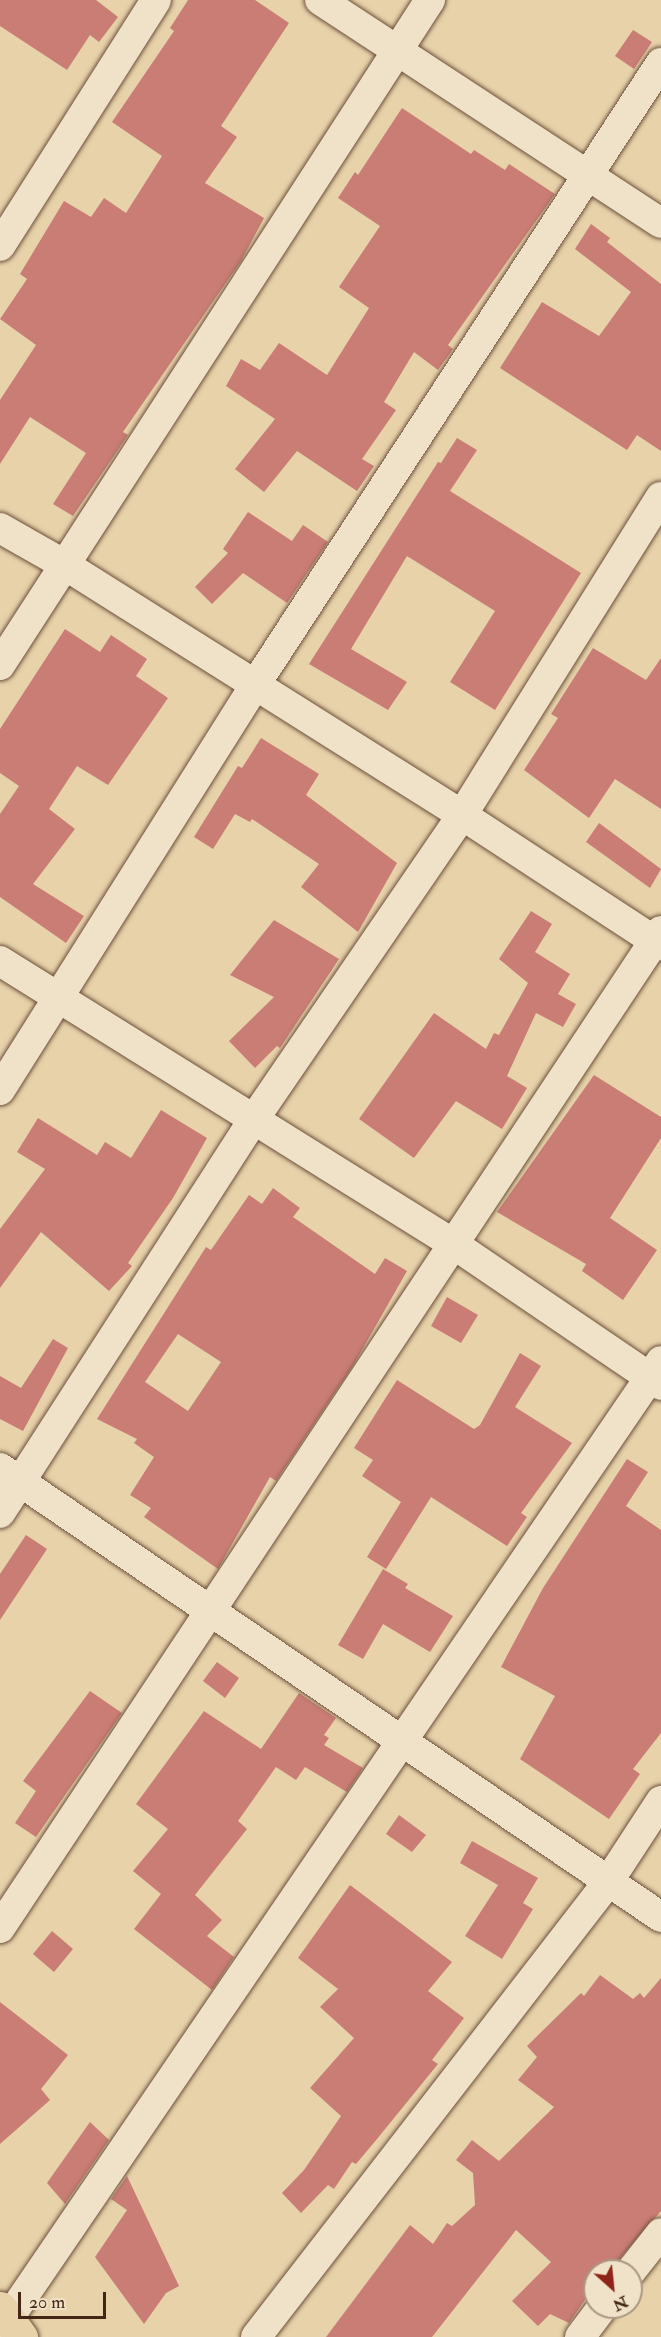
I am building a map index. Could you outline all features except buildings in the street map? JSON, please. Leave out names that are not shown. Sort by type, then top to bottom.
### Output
[{"type":"street","points":[[0,246],[156,0]]},
{"type":"street","points":[[320,0],[396,53],[661,223]]},
{"type":"street","points":[[0,665],[430,0]]},
{"type":"street","points":[[0,1090],[255,685],[661,63]]},
{"type":"street","points":[[0,1513],[10,1475],[462,815],[661,497]]},
{"type":"street","points":[[0,528],[65,565],[659,939],[207,1611],[0,1928]]},
{"type":"street","points":[[0,961],[455,1245],[658,1375],[402,1743],[7,2322]]},
{"type":"street","points":[[10,1475],[207,1611],[661,1917]]},
{"type":"street","points":[[256,2337],[608,1882],[661,1801]]},
{"type":"street","points":[[640,2259],[661,2233]]},
{"type":"street","points":[[580,2337],[594,2319]]}]
